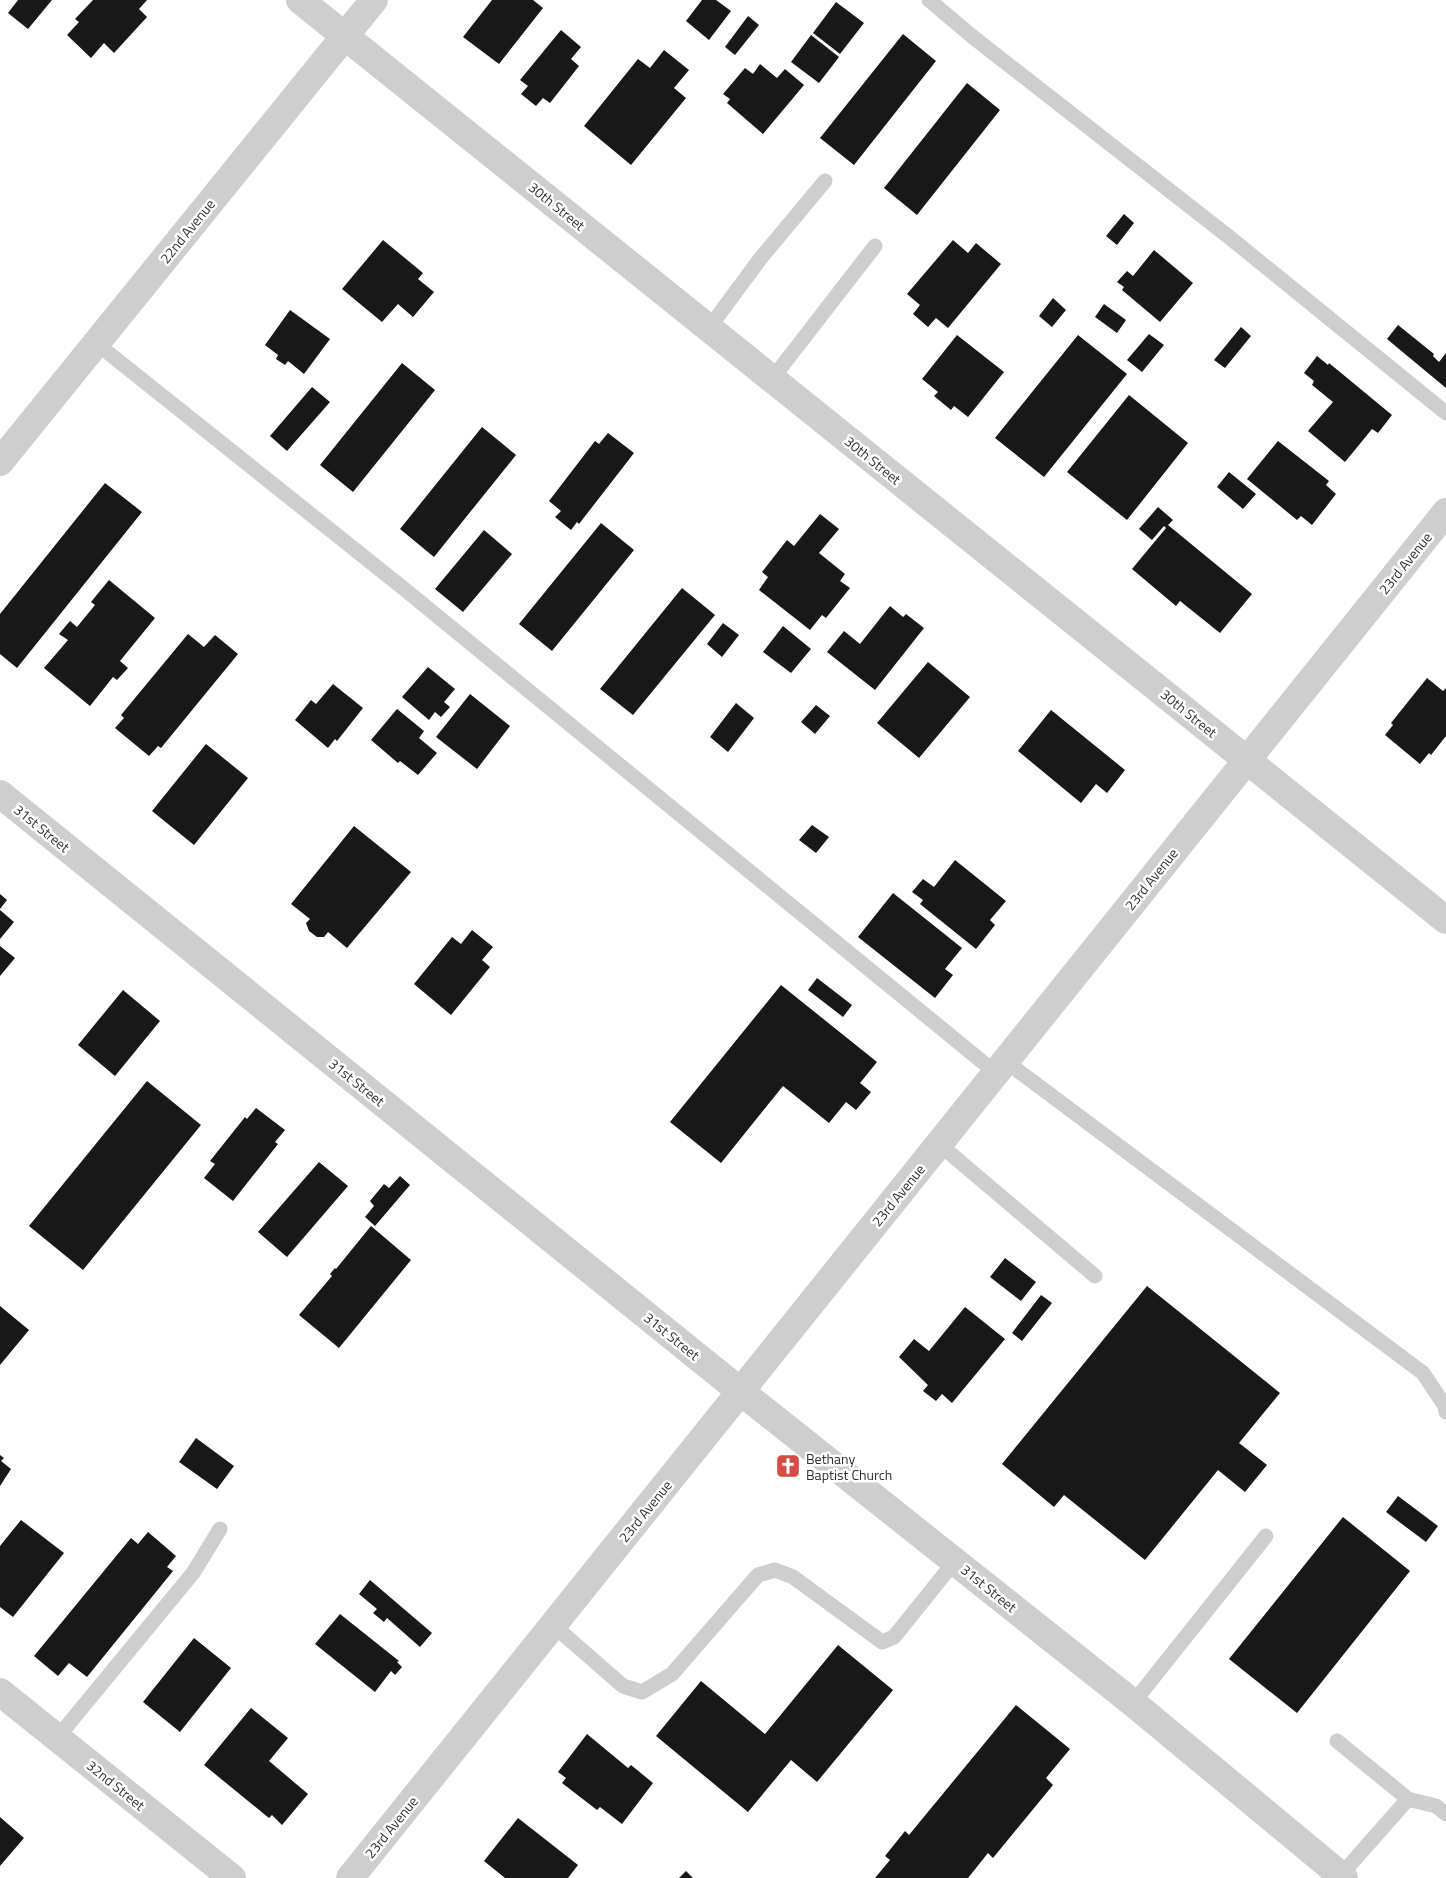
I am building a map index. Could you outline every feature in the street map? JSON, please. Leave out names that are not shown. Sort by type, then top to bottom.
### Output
[{"type":"street","name":"30th Street","points":[[300,0],[1446,920]]},
{"type":"street","name":"22nd Avenue","points":[[0,462],[374,0]]},
{"type":"street","name":"23rd Avenue","points":[[350,1878],[1446,512]]},
{"type":"street","name":"31st Street","points":[[0,794],[740,1391],[1133,1703],[1342,1877]]},
{"type":"street","name":"32nd Street","points":[[0,1692],[232,1878]]},
{"type":"lane","points":[[929,0],[973,37],[1229,237],[1446,414]]},
{"type":"lane","points":[[709,328],[760,259],[824,182]]},
{"type":"lane","points":[[772,379],[875,246]]},
{"type":"lane","points":[[96,343],[1000,1067],[1423,1373],[1445,1406],[1446,1412]]},
{"type":"lane","points":[[938,1144],[1095,1276]]},
{"type":"lane","points":[[57,1738],[193,1573],[220,1529]]},
{"type":"lane","points":[[1133,1703],[1266,1536]]},
{"type":"lane","points":[[553,1626],[623,1686],[642,1692],[672,1674],[758,1574],[774,1570],[792,1577],[882,1642],[894,1637],[955,1561]]},
{"type":"lane","points":[[1337,1741],[1408,1799],[1436,1806],[1446,1814]]},
{"type":"lane","points":[[1342,1877],[1408,1799]]},
{"type":"building","points":[[18,0],[52,0],[28,29],[8,13]]},
{"type":"building","points":[[93,0],[147,0],[139,9],[147,17],[114,53],[104,43],[91,58],[67,35],[79,22],[75,19]]},
{"type":"building","points":[[492,0],[533,0],[543,8],[499,64],[463,37]]},
{"type":"building","points":[[702,0],[716,0],[731,11],[709,40],[686,21]]},
{"type":"building","points":[[836,2],[864,23],[840,54],[813,33]]},
{"type":"building","points":[[748,16],[759,25],[735,55],[725,47]]},
{"type":"building","points":[[561,30],[581,47],[571,59],[579,66],[550,103],[543,98],[536,106],[521,94],[528,86],[520,80]]},
{"type":"building","points":[[903,34],[936,61],[854,165],[820,138]]},
{"type":"building","points":[[811,35],[839,57],[819,83],[791,62]]},
{"type":"building","points":[[664,50],[689,70],[674,88],[686,98],[631,165],[584,126],[638,59],[650,68]]},
{"type":"building","points":[[760,64],[777,78],[785,69],[804,85],[763,134],[727,103],[730,99],[723,94],[745,68],[753,74]]},
{"type":"building","points":[[967,83],[1000,110],[917,215],[884,188]]},
{"type":"building","points":[[1124,214],[1134,223],[1117,245],[1106,236]]},
{"type":"building","points":[[383,240],[423,273],[418,279],[434,292],[413,317],[398,304],[382,322],[342,289]]},
{"type":"building","points":[[953,240],[968,253],[976,243],[1001,264],[948,328],[936,318],[928,327],[913,314],[920,305],[907,294]]},
{"type":"building","points":[[1154,250],[1193,283],[1160,322],[1122,290],[1124,287],[1117,282],[1127,271],[1133,276]]},
{"type":"building","points":[[1053,298],[1066,310],[1052,327],[1039,316]]},
{"type":"building","points":[[1104,304],[1126,320],[1117,333],[1095,317]]},
{"type":"building","points":[[290,310],[330,339],[304,374],[288,361],[285,365],[276,359],[278,355],[265,345]]},
{"type":"building","points":[[1398,325],[1434,354],[1433,356],[1439,362],[1446,353],[1446,388],[1387,339]]},
{"type":"building","points":[[1241,327],[1251,336],[1225,368],[1214,360]]},
{"type":"building","points":[[1149,334],[1164,345],[1142,372],[1127,360]]},
{"type":"building","points":[[957,335],[1004,372],[968,417],[954,406],[951,410],[934,396],[938,392],[922,379]]},
{"type":"building","points":[[1078,335],[1127,374],[1044,477],[995,438]]},
{"type":"building","points":[[1317,356],[1328,365],[1329,363],[1392,415],[1378,433],[1372,429],[1345,462],[1308,431],[1333,402],[1312,385],[1314,381],[1304,373]]},
{"type":"building","points":[[402,363],[435,390],[353,492],[320,465]]},
{"type":"building","points":[[312,387],[330,402],[287,451],[270,436]]},
{"type":"building","points":[[1129,395],[1188,443],[1127,520],[1067,472]]},
{"type":"building","points":[[482,427],[516,455],[434,557],[400,529]]},
{"type":"building","points":[[608,433],[634,453],[579,524],[577,522],[571,530],[555,517],[561,511],[549,501],[595,441],[599,444]]},
{"type":"building","points":[[1278,441],[1329,481],[1326,485],[1336,494],[1312,525],[1301,516],[1297,520],[1247,479]]},
{"type":"building","points":[[1229,472],[1256,494],[1243,509],[1217,487]]},
{"type":"building","points":[[105,483],[142,512],[17,668],[0,654],[0,614]]},
{"type":"building","points":[[1158,507],[1173,520],[1168,525],[1252,594],[1220,633],[1180,601],[1176,606],[1132,569],[1166,528],[1164,526],[1152,540],[1139,529]]},
{"type":"building","points":[[820,514],[839,529],[819,553],[845,574],[840,581],[850,588],[826,618],[822,615],[810,630],[759,590],[768,577],[762,572],[787,540],[794,546]]},
{"type":"building","points":[[601,523],[634,550],[552,651],[519,624]]},
{"type":"building","points":[[484,530],[512,554],[463,612],[435,589]]},
{"type":"building","points":[[109,580],[155,618],[120,661],[128,668],[117,680],[113,677],[90,706],[44,668],[68,640],[59,634],[70,621],[77,627],[95,605],[91,602]]},
{"type":"building","points":[[682,588],[715,615],[633,715],[600,689]]},
{"type":"building","points":[[890,606],[903,617],[906,614],[924,628],[875,690],[827,652],[844,631],[860,644]]},
{"type":"building","points":[[723,623],[739,635],[722,657],[707,644]]},
{"type":"building","points":[[783,626],[811,649],[791,673],[763,652]]},
{"type":"building","points":[[188,634],[204,647],[215,635],[238,654],[161,748],[158,746],[149,756],[115,728],[124,718],[121,715]]},
{"type":"building","points":[[928,662],[970,697],[919,758],[877,723]]},
{"type":"building","points":[[428,667],[455,689],[444,702],[450,707],[441,717],[435,712],[429,720],[402,697]]},
{"type":"building","points":[[1427,678],[1443,691],[1446,688],[1446,736],[1431,755],[1429,753],[1420,764],[1385,735],[1393,725],[1391,723]]},
{"type":"building","points":[[333,684],[363,708],[337,741],[335,739],[328,748],[295,720],[311,700],[316,704]]},
{"type":"building","points":[[470,694],[510,726],[477,769],[436,737]]},
{"type":"building","points":[[736,703],[754,718],[728,752],[710,737]]},
{"type":"building","points":[[816,705],[830,716],[815,734],[801,722]]},
{"type":"building","points":[[397,709],[424,731],[419,738],[437,753],[418,775],[400,761],[398,763],[371,740]]},
{"type":"building","points":[[1051,710],[1125,770],[1107,793],[1096,784],[1081,803],[1018,751]]},
{"type":"building","points":[[206,744],[248,778],[194,845],[152,811]]},
{"type":"building","points":[[812,825],[829,837],[816,853],[799,840]]},
{"type":"building","points":[[354,826],[411,872],[347,948],[328,932],[324,937],[317,937],[309,931],[306,923],[310,919],[291,904]]},
{"type":"building","points":[[955,860],[1006,901],[990,920],[995,925],[976,949],[920,904],[923,900],[912,892],[923,879],[934,887]]},
{"type":"building","points":[[893,893],[962,948],[945,969],[953,975],[935,998],[858,937]]},
{"type":"building","points":[[0,894],[7,900],[0,909]]},
{"type":"building","points":[[0,910],[14,922],[0,939]]},
{"type":"building","points":[[472,930],[493,947],[482,960],[490,967],[451,1015],[414,984],[452,937],[461,944]]},
{"type":"building","points":[[0,946],[15,958],[0,976]]},
{"type":"building","points":[[817,978],[852,1005],[843,1017],[808,990]]},
{"type":"building","points":[[781,985],[877,1062],[860,1083],[871,1092],[856,1110],[846,1102],[829,1123],[783,1086],[721,1163],[670,1122]]},
{"type":"building","points":[[123,990],[160,1021],[115,1076],[78,1045]]},
{"type":"building","points":[[147,1081],[201,1125],[83,1270],[29,1226]]},
{"type":"building","points":[[256,1108],[285,1130],[275,1142],[278,1144],[233,1201],[204,1178],[215,1164],[210,1161],[245,1117],[247,1119]]},
{"type":"building","points":[[319,1162],[348,1186],[287,1257],[258,1232]]},
{"type":"building","points":[[400,1176],[410,1185],[375,1226],[365,1217],[374,1206],[370,1201],[384,1184],[389,1188]]},
{"type":"building","points":[[371,1226],[411,1260],[339,1348],[299,1315],[332,1276],[330,1274]]},
{"type":"building","points":[[1005,1258],[1036,1282],[1021,1301],[990,1277]]},
{"type":"building","points":[[1147,1286],[1280,1393],[1239,1443],[1267,1465],[1245,1492],[1218,1470],[1145,1560],[1064,1495],[1054,1507],[1002,1464]]},
{"type":"building","points":[[1041,1295],[1052,1303],[1022,1341],[1012,1333]]},
{"type":"building","points":[[0,1306],[29,1330],[0,1365]]},
{"type":"building","points":[[965,1307],[1005,1339],[952,1403],[942,1394],[936,1401],[923,1391],[928,1385],[899,1357],[914,1339],[929,1351]]},
{"type":"building","points":[[196,1438],[234,1466],[217,1489],[179,1462]]},
{"type":"building","points":[[0,1455],[4,1458],[1,1461],[11,1469],[0,1486]]},
{"type":"building","points":[[1398,1496],[1438,1526],[1426,1542],[1386,1512]]},
{"type":"building","points":[[1343,1517],[1410,1571],[1297,1713],[1229,1659]]},
{"type":"building","points":[[21,1520],[64,1553],[13,1617],[0,1607],[0,1546]]},
{"type":"building","points":[[148,1532],[176,1556],[167,1567],[173,1571],[87,1677],[69,1663],[58,1676],[34,1656],[131,1538],[138,1544]]},
{"type":"building","points":[[370,1580],[432,1633],[420,1647],[387,1618],[384,1622],[373,1613],[377,1609],[359,1594]]},
{"type":"building","points":[[340,1614],[399,1661],[397,1662],[402,1667],[395,1675],[391,1671],[375,1692],[315,1644]]},
{"type":"building","points":[[194,1638],[231,1668],[180,1732],[143,1702]]},
{"type":"building","points":[[838,1645],[893,1690],[817,1782],[791,1760],[748,1812],[656,1736],[701,1681],[765,1734]]},
{"type":"building","points":[[1016,1705],[1070,1749],[1046,1778],[1053,1785],[993,1858],[988,1853],[968,1878],[875,1878],[890,1860],[885,1856],[905,1831],[909,1835]]},
{"type":"building","points":[[251,1708],[288,1738],[269,1761],[308,1794],[282,1825],[272,1815],[269,1818],[204,1765]]},
{"type":"building","points":[[587,1734],[628,1768],[631,1765],[653,1783],[622,1824],[600,1807],[597,1810],[562,1783],[566,1778],[558,1772]]},
{"type":"building","points":[[0,1817],[24,1838],[0,1866]]},
{"type":"building","points":[[518,1818],[578,1865],[568,1878],[505,1878],[484,1861]]},
{"type":"building","points":[[686,1871],[693,1878],[679,1878]]},
{"type":"place","name":"Bethany Baptist Church","points":[[788,1466]]}]
